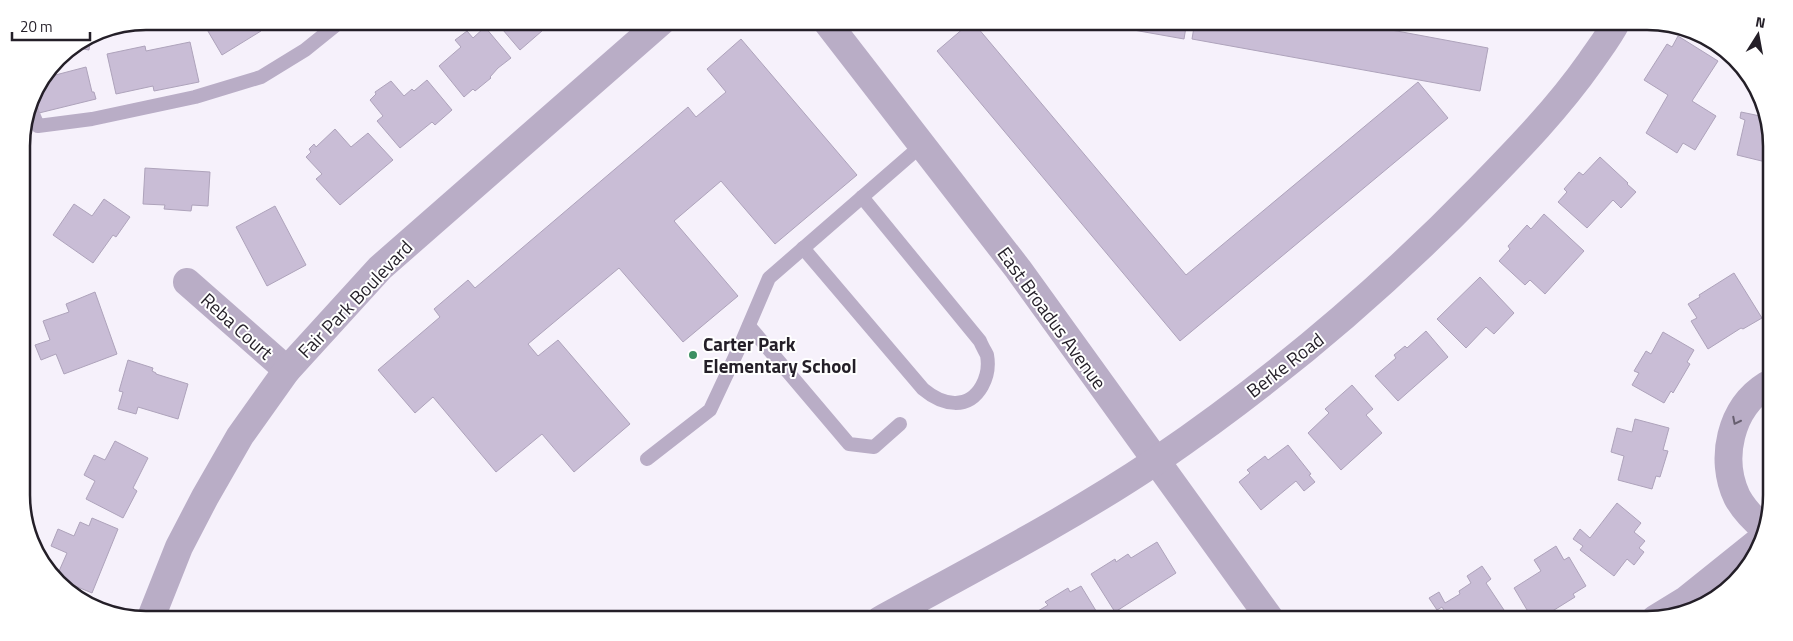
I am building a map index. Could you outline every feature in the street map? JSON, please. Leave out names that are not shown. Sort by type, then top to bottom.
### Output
[{"type":"street","name":"Fair Park Boulevard","points":[[154,611],[179,547],[205,497],[240,436],[287,370],[380,268],[652,30]]},
{"type":"street","name":"East Broadus Avenue","points":[[833,30],[1018,269],[1264,611]]},
{"type":"street","name":"Berke Road","points":[[897,611],[992,560],[1084,506],[1155,461],[1259,388],[1326,333],[1450,219],[1525,142],[1570,90],[1611,30]]},
{"type":"street","name":"Reba Court","points":[[187,282],[287,370]]},
{"type":"street","points":[[1759,524],[1751,518],[1738,498],[1729,475],[1728,451],[1733,428],[1744,406],[1763,387]]},
{"type":"street","points":[[1674,608],[1749,550]]},
{"type":"lane","points":[[34,116],[38,126],[92,118],[195,97],[262,77],[305,50],[330,30]]},
{"type":"lane","points":[[646,459],[710,410],[769,278],[922,145]]},
{"type":"lane","points":[[804,248],[923,389],[932,397],[944,402],[957,404],[969,401],[985,381],[988,369],[986,355],[980,341],[862,197]]},
{"type":"lane","points":[[748,326],[849,444],[874,447],[900,424]]},
{"type":"building","points":[[207,30],[261,31],[222,55]]},
{"type":"building","points":[[482,30],[488,30],[511,58],[498,68],[491,78],[464,97],[439,66],[461,47],[455,40],[467,31],[473,38]]},
{"type":"building","points":[[503,30],[543,30],[520,50]]},
{"type":"building","points":[[962,30],[980,30],[1186,275],[1418,82],[1448,118],[1180,341],[937,51]]},
{"type":"building","points":[[1134,30],[1186,30],[1184,39]]},
{"type":"building","points":[[1194,30],[1391,30],[1488,48],[1480,91],[1192,39]]},
{"type":"building","points":[[1678,36],[1718,61],[1692,101],[1716,116],[1695,150],[1683,143],[1677,153],[1646,133],[1668,95],[1644,80],[1667,44],[1672,47]]},
{"type":"building","points":[[741,39],[857,175],[775,244],[721,181],[674,221],[738,296],[683,342],[619,268],[528,344],[538,356],[558,340],[630,424],[574,472],[542,434],[496,472],[433,397],[415,413],[378,370],[440,317],[434,309],[468,280],[475,288],[688,107],[696,117],[726,92],[707,69]]},
{"type":"building","points":[[190,42],[199,82],[154,91],[153,86],[116,94],[107,54],[145,46],[146,51]]},
{"type":"building","points":[[86,67],[92,92],[94,92],[96,99],[39,113],[37,107],[39,102],[55,75]]},
{"type":"building","points":[[427,80],[452,110],[435,125],[432,122],[400,148],[377,121],[383,116],[370,100],[376,94],[375,92],[391,81],[404,96],[412,89],[414,91]]},
{"type":"building","points":[[1741,112],[1759,116],[1762,131],[1763,161],[1737,155],[1745,120],[1740,118]]},
{"type":"building","points":[[335,129],[351,147],[368,133],[393,160],[340,205],[316,179],[322,174],[306,157],[311,152],[309,149],[314,144],[316,147]]},
{"type":"building","points":[[1600,157],[1636,192],[1621,208],[1613,200],[1587,228],[1558,202],[1567,192],[1564,189],[1579,172],[1583,175]]},
{"type":"building","points":[[145,168],[210,172],[208,206],[192,205],[191,211],[164,209],[165,205],[143,204]]},
{"type":"building","points":[[104,199],[130,217],[116,237],[113,235],[93,263],[53,235],[74,204],[92,216]]},
{"type":"building","points":[[275,206],[306,265],[267,286],[236,227]]},
{"type":"building","points":[[1544,214],[1584,251],[1545,294],[1530,280],[1525,285],[1499,261],[1510,249],[1508,246],[1527,225],[1531,229]]},
{"type":"building","points":[[1734,273],[1762,318],[1743,329],[1741,328],[1708,349],[1691,321],[1697,318],[1688,304]]},
{"type":"building","points":[[1480,277],[1514,313],[1494,334],[1486,327],[1466,348],[1437,319]]},
{"type":"building","points":[[95,292],[117,354],[64,374],[56,354],[41,360],[35,345],[50,340],[43,321],[69,312],[66,304]]},
{"type":"building","points":[[1426,331],[1448,357],[1398,401],[1375,376],[1396,358],[1394,355],[1405,346],[1407,348]]},
{"type":"building","points":[[1663,332],[1694,350],[1687,362],[1690,364],[1673,393],[1671,391],[1664,403],[1632,385],[1639,373],[1634,371],[1646,351],[1651,354]]},
{"type":"building","points":[[128,360],[153,368],[152,371],[156,374],[188,384],[178,419],[138,407],[136,414],[118,409],[123,392],[119,391]]},
{"type":"building","points":[[1352,385],[1373,409],[1366,415],[1382,433],[1341,470],[1308,433],[1329,413],[1325,409]]},
{"type":"building","points":[[1635,419],[1669,428],[1663,450],[1668,451],[1660,477],[1656,476],[1652,489],[1618,480],[1624,456],[1611,452],[1617,428],[1632,432]]},
{"type":"building","points":[[115,441],[148,458],[133,488],[137,491],[123,518],[86,499],[95,481],[84,475],[94,455],[105,460]]},
{"type":"building","points":[[1288,445],[1315,482],[1304,491],[1296,481],[1261,510],[1239,482],[1250,473],[1247,470],[1265,456],[1268,460]]},
{"type":"building","points":[[1617,503],[1641,523],[1634,532],[1645,541],[1639,548],[1644,552],[1634,565],[1627,559],[1614,576],[1580,550],[1583,546],[1573,539],[1580,529],[1590,538]]},
{"type":"building","points":[[92,518],[118,529],[92,593],[76,586],[59,571],[67,553],[51,546],[58,529],[74,536],[80,522],[89,526]]},
{"type":"building","points":[[1157,542],[1176,573],[1114,611],[1091,574],[1115,559],[1116,562],[1128,554],[1131,558]]},
{"type":"building","points":[[1556,546],[1564,560],[1569,557],[1586,586],[1573,594],[1575,597],[1552,611],[1528,611],[1514,588],[1541,571],[1534,560]]},
{"type":"building","points":[[1482,566],[1491,579],[1486,583],[1504,610],[1444,611],[1442,607],[1437,610],[1429,598],[1439,592],[1445,603],[1460,594],[1459,591],[1471,583],[1467,576]]},
{"type":"building","points":[[1081,586],[1096,611],[1038,611],[1048,605],[1045,602],[1068,588],[1070,592]]},
{"type":"place","name":"Carter Park Elementary School","points":[[693,355]]}]
